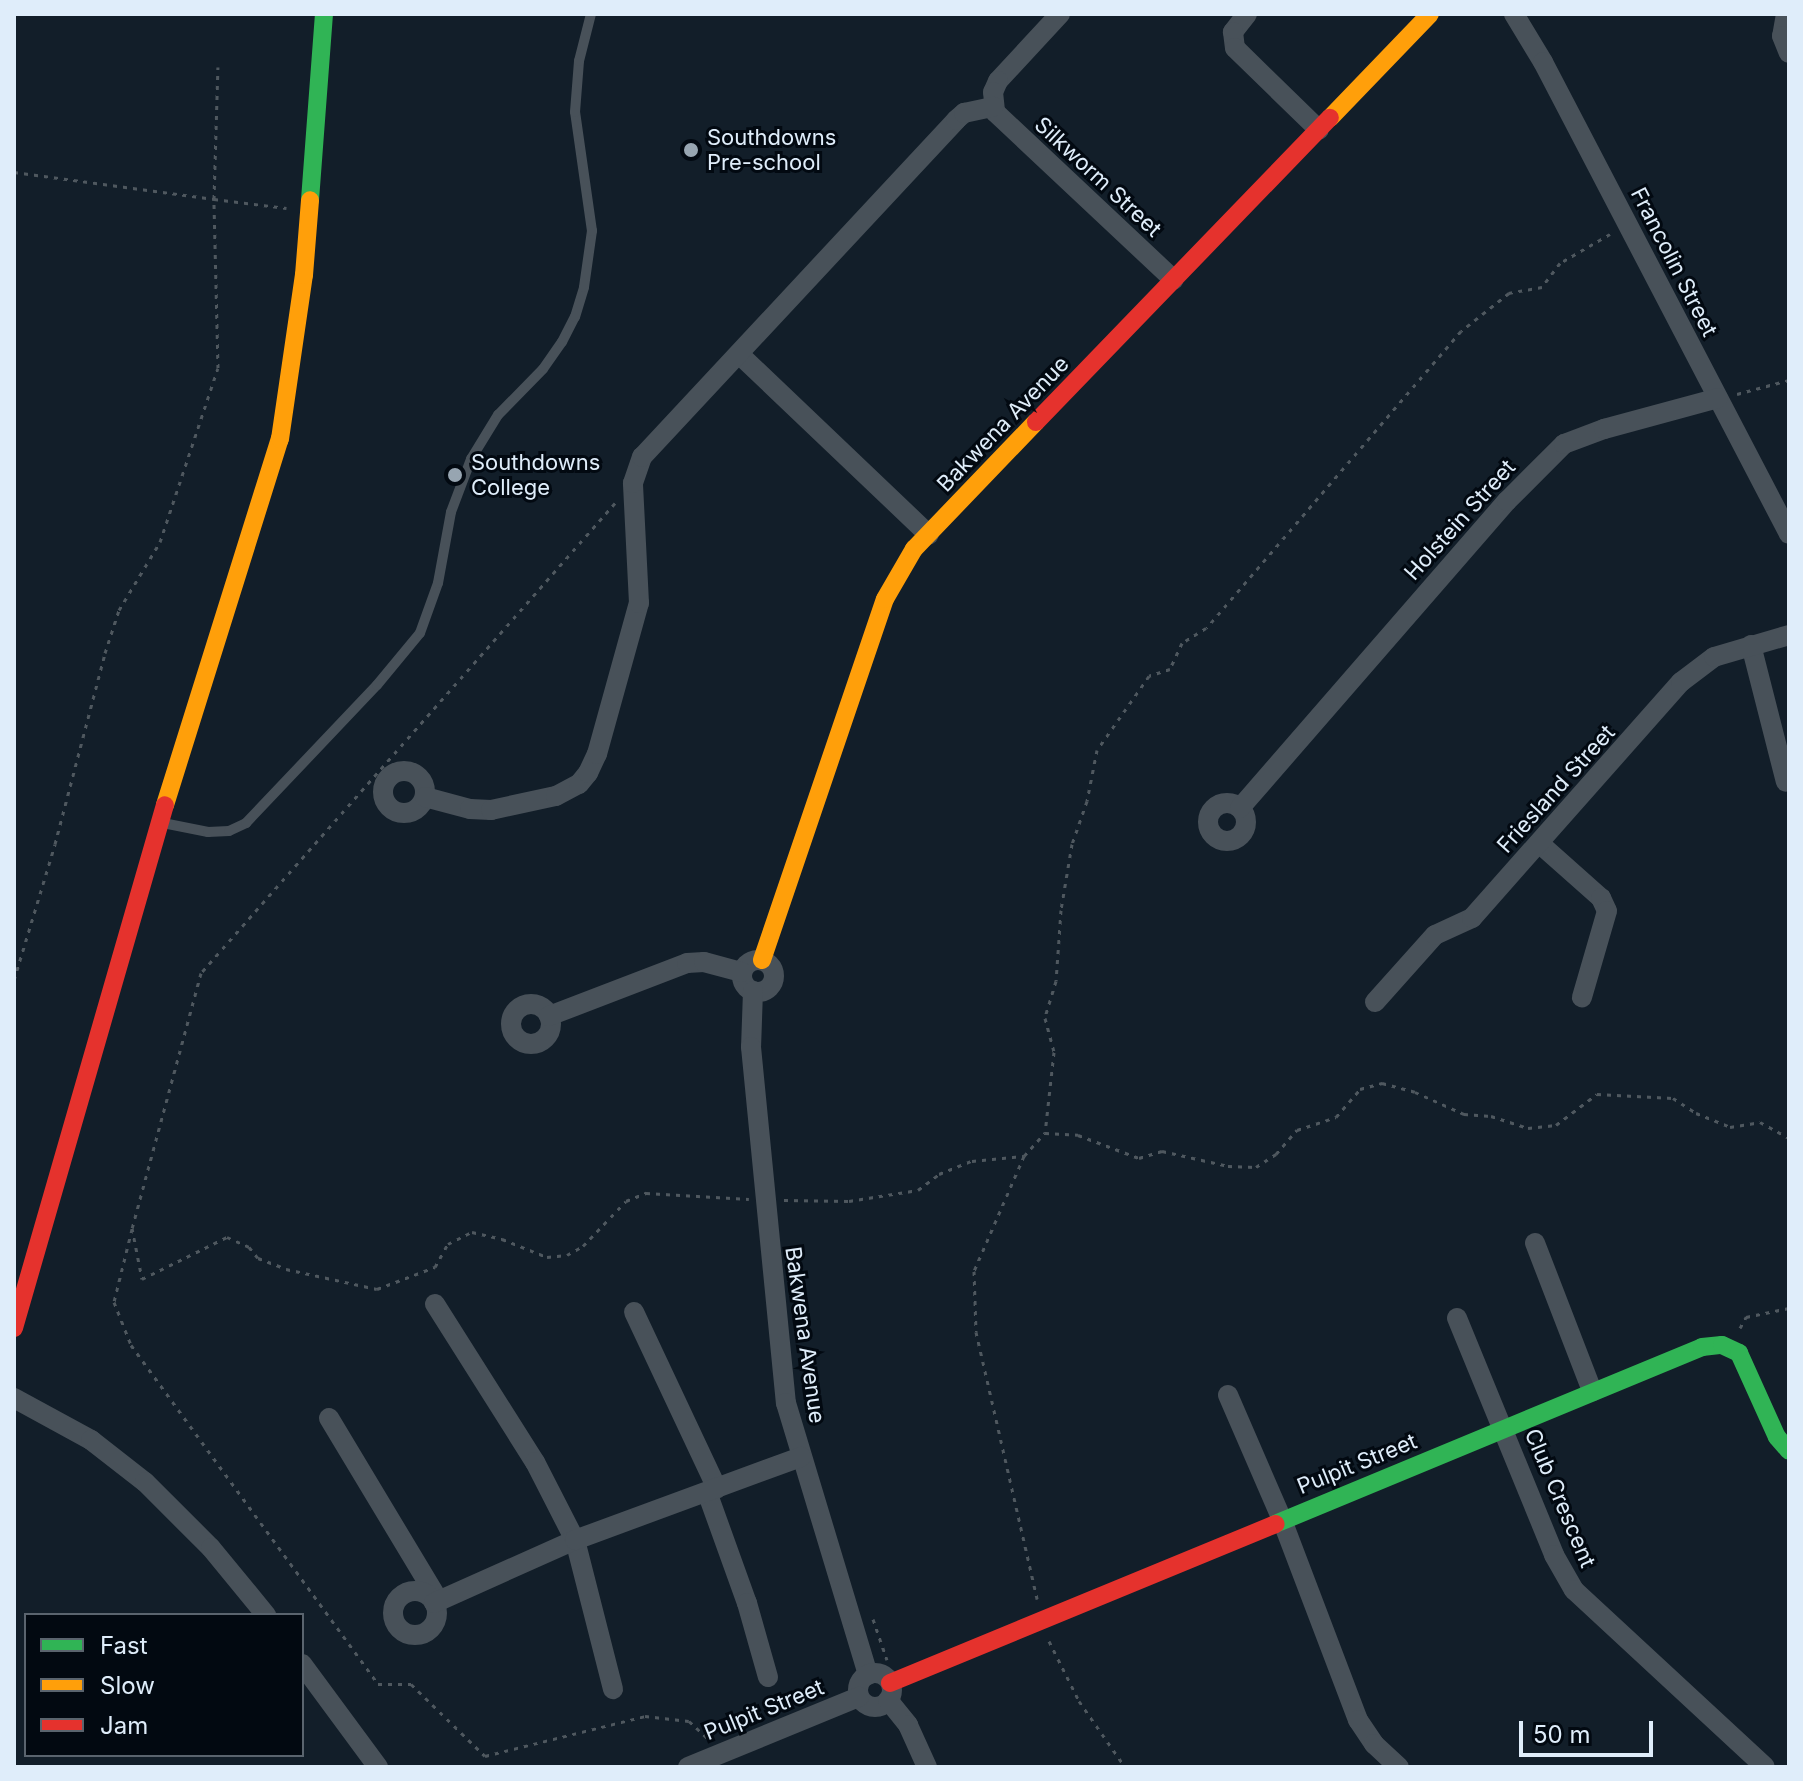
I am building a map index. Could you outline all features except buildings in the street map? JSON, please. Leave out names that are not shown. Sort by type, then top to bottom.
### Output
[{"type":"street","points":[[14,1328],[232,582],[280,439],[294,360],[324,14]]},
{"type":"street","points":[[425,797],[470,809],[491,810],[556,796],[579,784],[588,773],[597,754],[639,603],[633,483],[642,457],[956,120],[964,113],[993,107],[998,81],[1060,14]]},
{"type":"street","points":[[1247,14],[1233,32],[1235,48],[1319,130]]},
{"type":"street","name":"Bakwena Avenue","points":[[762,960],[885,599],[901,568],[929,535],[1430,14]]},
{"type":"street","name":"Francolin Street","points":[[1514,14],[1543,62],[1789,534]]},
{"type":"street","points":[[1786,14],[1782,36],[1789,53]]},
{"type":"street","name":"Silkworm Street","points":[[993,107],[1001,120],[1174,280]]},
{"type":"street","points":[[739,354],[929,535]]},
{"type":"street","name":"Holstein Street","points":[[1240,808],[1507,501],[1564,444],[1604,429],[1718,398]]},
{"type":"street","name":"Friesland Street","points":[[1375,1002],[1435,935],[1472,918],[1681,682],[1714,657],[1789,635]]},
{"type":"street","points":[[1751,645],[1786,782]]},
{"type":"street","points":[[1539,843],[1601,898],[1607,911],[1582,997]]},
{"type":"street","points":[[762,960],[771,967],[773,978],[764,991],[753,991],[744,983],[742,972],[750,962],[762,960]]},
{"type":"street","points":[[549,1016],[687,963],[704,962],[742,972]]},
{"type":"street","name":"Bakwena Avenue","points":[[753,991],[751,1047],[774,1200],[786,1403],[868,1675]]},
{"type":"street","points":[[1535,1243],[1592,1391]]},
{"type":"street","points":[[435,1304],[535,1462],[575,1540],[613,1689]]},
{"type":"street","points":[[634,1312],[712,1490],[768,1677]]},
{"type":"street","name":"Club Crescent","points":[[1457,1318],[1554,1555],[1574,1590],[1765,1767]]},
{"type":"street","name":"Pulpit Street","points":[[892,1683],[1702,1347],[1722,1345],[1734,1349]]},
{"type":"street","points":[[1734,1349],[1744,1362],[1777,1437],[1789,1451]]},
{"type":"street","points":[[1228,1395],[1282,1520],[1358,1720],[1374,1744],[1399,1767]]},
{"type":"street","points":[[14,1398],[91,1440],[145,1482],[211,1548],[264,1613]]},
{"type":"street","points":[[329,1418],[436,1602],[575,1540],[801,1457]]},
{"type":"street","points":[[304,1667],[378,1767]]},
{"type":"street","points":[[892,1683],[873,1707],[859,1697],[859,1684],[868,1675],[881,1675],[892,1683],[927,1767]]},
{"type":"street","name":"Pulpit Street","points":[[688,1767],[859,1697]]},
{"type":"lane","points":[[163,823],[208,832],[229,831],[246,823],[377,685],[420,633],[438,583],[451,512],[471,459],[498,415],[543,369],[562,342],[575,317],[584,287],[592,231],[575,112],[579,61],[591,14]]},
{"type":"path","points":[[14,980],[119,610],[160,542],[218,368],[214,199],[218,67]]},
{"type":"path","points":[[14,172],[308,210]]},
{"type":"path","points":[[1125,1767],[1079,1701],[1050,1644],[976,1332],[974,1271],[1024,1156],[1045,1133],[1054,1052],[1045,1018],[1056,981],[1061,910],[1072,844],[1087,801],[1097,750],[1149,676],[1170,669],[1182,643],[1206,628],[1461,331],[1509,293],[1542,287],[1560,263],[1627,224]]},
{"type":"path","points":[[1718,398],[1789,380]]},
{"type":"path","points":[[633,483],[201,973],[114,1302],[131,1345],[378,1684],[411,1684],[485,1756],[645,1716],[689,1721],[722,1753]]},
{"type":"path","points":[[1045,1133],[1078,1135],[1139,1158],[1162,1151],[1228,1166],[1256,1167],[1276,1154],[1297,1130],[1336,1117],[1360,1089],[1382,1083],[1464,1114],[1491,1116],[1528,1128],[1556,1125],[1597,1094],[1673,1098],[1696,1113],[1730,1127],[1760,1122],[1789,1138]]},
{"type":"path","points":[[132,1228],[142,1279],[227,1237],[249,1247],[258,1258],[286,1269],[377,1289],[435,1267],[448,1244],[472,1232],[502,1239],[547,1257],[567,1255],[583,1246],[626,1201],[646,1193],[774,1200],[883,1198],[918,1190],[939,1174],[972,1161],[1024,1156]]},
{"type":"path","points":[[774,1200],[786,1214]]},
{"type":"path","points":[[1734,1349],[1746,1317],[1789,1308]]},
{"type":"path","points":[[871,1613],[892,1683]]},
{"type":"traffic: fast","points":[[310,200],[324,14]]},
{"type":"traffic: fast","points":[[1275,1524],[1702,1347],[1722,1345],[1739,1353],[1777,1437],[1789,1451]]},
{"type":"traffic: slow","points":[[1330,118],[1430,14]]},
{"type":"traffic: slow","points":[[165,805],[280,439],[304,275],[310,200]]},
{"type":"traffic: slow","points":[[762,960],[885,599],[914,549],[1036,422]]},
{"type":"traffic: jam","points":[[1036,422],[1330,118]]},
{"type":"traffic: jam","points":[[14,1328],[165,805]]},
{"type":"traffic: jam","points":[[890,1683],[1275,1524]]},
{"type":"place","name":"Southdowns Pre-school","points":[[691,150]]},
{"type":"place","name":"Southdowns College","points":[[455,475]]}]
